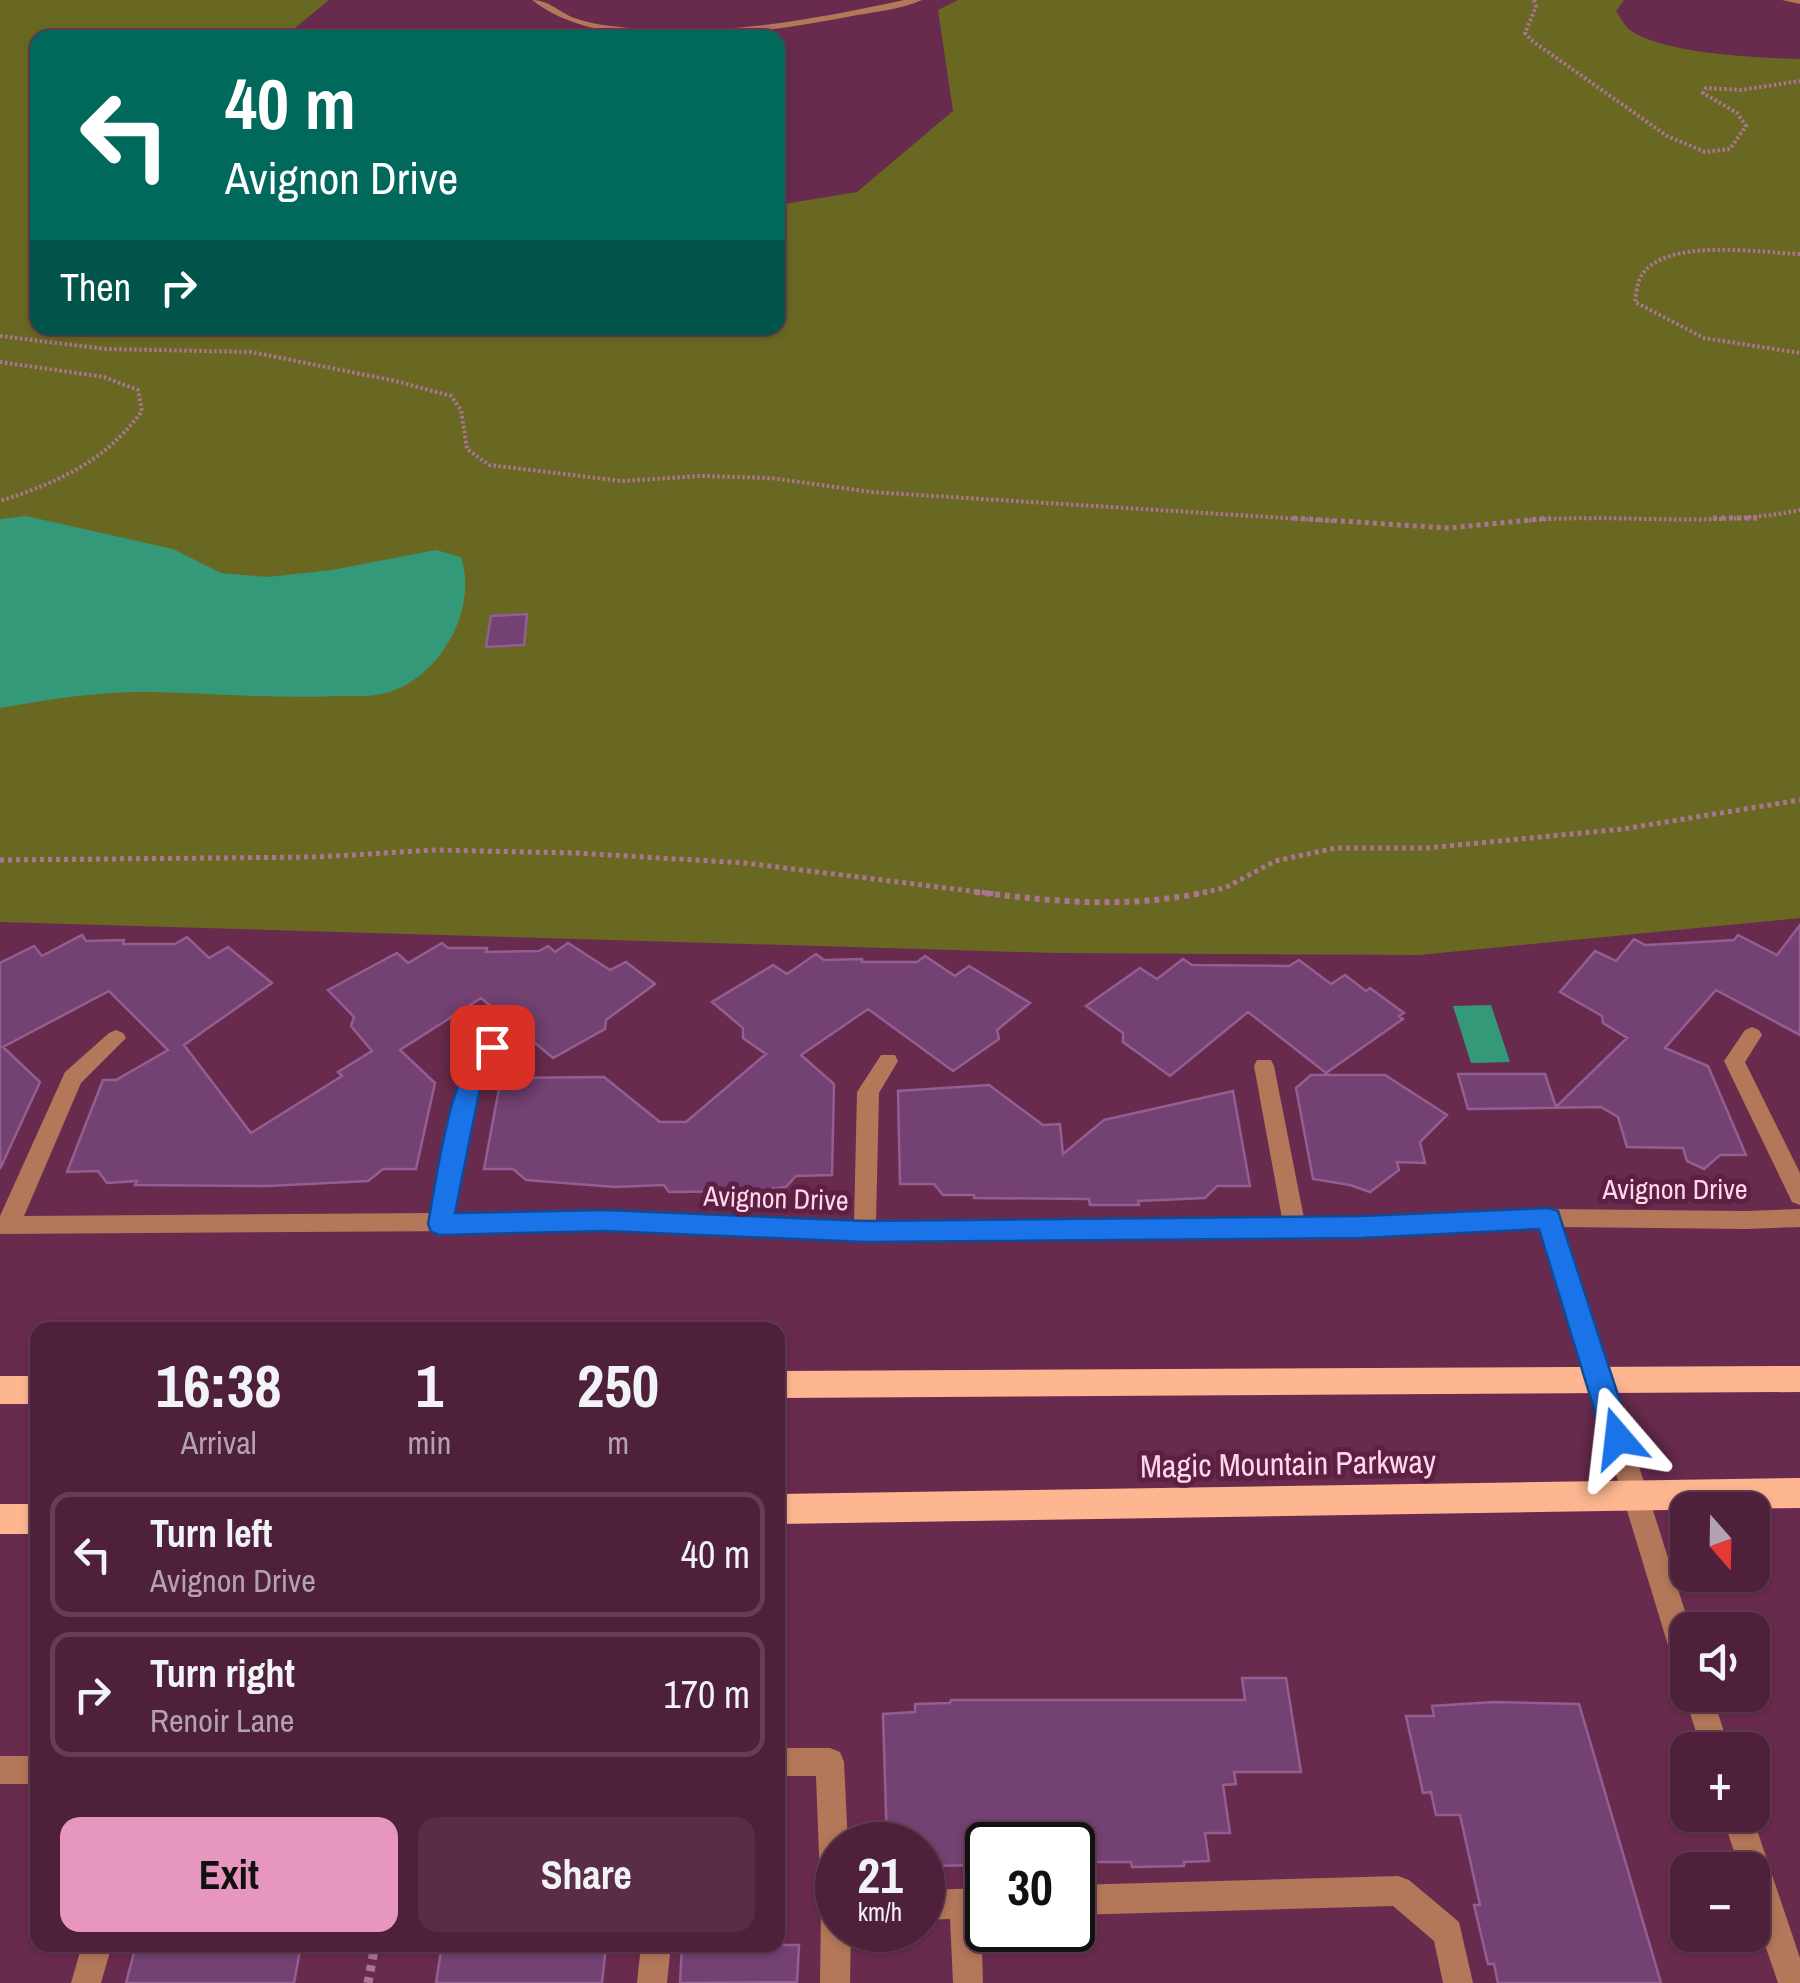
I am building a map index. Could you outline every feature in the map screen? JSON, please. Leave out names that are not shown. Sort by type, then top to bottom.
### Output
[{"type":"main road","points":[[785,1386],[1800,1379]]},
{"type":"main road","points":[[0,1390],[30,1390]]},
{"type":"main road","name":"Magic Mountain Parkway","points":[[785,1509],[1800,1492]]},
{"type":"main road","points":[[0,1519],[30,1518]]},
{"type":"street","points":[[537,0],[556,15],[631,30]]},
{"type":"street","points":[[704,30],[740,28],[916,0]]},
{"type":"street","points":[[1787,0],[1800,1]]},
{"type":"street","points":[[1752,1035],[1734,1060],[1800,1196]]},
{"type":"street","points":[[5,1225],[72,1078],[116,1038]]},
{"type":"street","points":[[440,1224],[470,1082],[492,1047]]},
{"type":"street","points":[[865,1232],[868,1092],[888,1061]]},
{"type":"street","points":[[1264,1066],[1295,1228]]},
{"type":"street","points":[[1549,1218],[1672,1612]]},
{"type":"street","name":"Avignon Drive","points":[[5,1225],[606,1220],[865,1232],[1362,1227],[1549,1218],[1800,1218]]},
{"type":"street","points":[[785,1762],[830,1762],[833,1822]]},
{"type":"street","points":[[0,1770],[30,1770]]},
{"type":"street","points":[[1743,1832],[1793,1983]]},
{"type":"street","points":[[1095,1899],[1398,1892],[1448,1934],[1458,1983]]},
{"type":"street","points":[[86,1983],[95,1952]]},
{"type":"street","points":[[652,1983],[655,1952]]},
{"type":"street","points":[[835,1983],[836,1952]]},
{"type":"street","points":[[968,1983],[971,1952]]},
{"type":"path","points":[[1534,0],[1536,7],[1525,33],[1535,46],[1579,71],[1620,106],[1686,144],[1720,153],[1739,143],[1746,126],[1734,104]]},
{"type":"path","points":[[1737,113],[1703,93],[1706,88],[1741,90],[1800,81]]},
{"type":"path","points":[[1735,96],[1741,90]]},
{"type":"path","points":[[1720,153],[1723,160]]},
{"type":"path","points":[[1800,254],[1716,252],[1664,256],[1650,265],[1635,288],[1635,302],[1704,338],[1800,353]]},
{"type":"path","points":[[0,336],[106,349],[250,352],[396,381],[451,396],[460,410],[467,449],[489,464],[622,481],[701,476],[770,478],[870,492],[1449,528],[1574,516],[1758,519],[1800,510]]},
{"type":"path","points":[[0,362],[104,377],[138,390],[142,410],[128,434],[84,469],[45,488],[0,501]]},
{"type":"path","points":[[0,860],[317,857],[434,850],[576,853],[745,863],[1074,904],[1152,903],[1225,888],[1276,861],[1336,848],[1427,848],[1623,830],[1800,800]]},
{"type":"path","points":[[368,1983],[374,1952]]},
{"type":"shaded area","points":[[0,0],[329,0],[293,30],[30,30],[30,335],[785,335],[785,204],[857,192],[953,111],[938,10],[958,0],[1624,0],[1616,11],[1628,28],[1664,45],[1712,53],[1800,59],[1800,918],[1419,955],[1056,953],[0,922]]},
{"type":"shaded area","points":[[26,516],[173,549],[221,573],[268,577],[332,570],[436,550],[461,557],[464,599],[459,620],[436,659],[402,687],[382,694],[290,697],[133,692],[0,708],[0,519]]},
{"type":"shaded area","points":[[1491,1005],[1510,1062],[1471,1063],[1453,1006]]},
{"type":"building","points":[[527,614],[524,645],[486,647],[491,616]]},
{"type":"building","points":[[1800,925],[1800,1035],[1716,990],[1665,1048],[1708,1066],[1746,1155],[1720,1155],[1704,1169],[1687,1161],[1683,1148],[1627,1147],[1618,1117],[1601,1107],[1468,1109],[1458,1074],[1545,1074],[1556,1107],[1627,1038],[1603,1023],[1602,1016],[1560,992],[1595,951],[1616,961],[1634,939],[1645,945],[1734,940],[1738,935],[1777,955]]},
{"type":"building","points":[[82,935],[86,941],[124,940],[123,944],[175,944],[187,937],[209,958],[228,947],[272,983],[184,1045],[251,1133],[342,1076],[338,1072],[372,1051],[351,1026],[354,1017],[328,990],[397,953],[408,963],[442,943],[448,948],[487,948],[486,952],[539,951],[548,946],[555,952],[568,943],[610,970],[626,962],[655,984],[606,1020],[605,1029],[553,1058],[481,998],[400,1050],[435,1083],[416,1169],[383,1169],[368,1181],[268,1186],[135,1185],[137,1181],[107,1183],[98,1171],[67,1172],[103,1080],[116,1080],[168,1050],[109,991],[3,1047],[40,1082],[0,1169],[0,963],[34,946],[42,956]]},
{"type":"building","points":[[816,954],[824,960],[862,962],[917,962],[925,956],[955,976],[969,966],[1030,1003],[997,1030],[999,1039],[953,1071],[868,1009],[801,1055],[834,1084],[832,1175],[796,1176],[786,1187],[757,1191],[669,1192],[664,1185],[615,1187],[526,1180],[513,1169],[484,1169],[501,1078],[604,1077],[660,1122],[686,1122],[766,1054],[743,1038],[743,1028],[712,1002],[773,965],[787,974]]},
{"type":"building","points":[[1183,959],[1192,965],[1289,966],[1299,960],[1331,984],[1345,975],[1366,991],[1370,988],[1404,1013],[1399,1016],[1403,1019],[1326,1073],[1248,1012],[1170,1076],[1123,1042],[1123,1033],[1086,1006],[1140,968],[1157,979]]},
{"type":"building","points":[[1311,1075],[1385,1075],[1447,1115],[1420,1142],[1425,1163],[1397,1162],[1399,1170],[1370,1192],[1313,1179],[1296,1088]]},
{"type":"building","points":[[989,1085],[1043,1125],[1060,1124],[1063,1154],[1104,1120],[1233,1091],[1250,1186],[1217,1186],[1205,1198],[1090,1205],[1089,1199],[943,1195],[934,1184],[900,1184],[898,1091]]},
{"type":"building","points":[[1242,1678],[1286,1678],[1301,1772],[1234,1772],[1236,1784],[1223,1785],[1230,1833],[1205,1833],[1209,1861],[1184,1862],[1184,1866],[1132,1867],[1131,1862],[1095,1862],[1095,1822],[965,1822],[965,1865],[945,1866],[945,1822],[886,1822],[883,1714],[915,1712],[915,1704],[951,1700],[1245,1700]]},
{"type":"building","points":[[1494,1702],[1579,1704],[1661,1983],[1498,1983],[1494,1964],[1488,1964],[1474,1905],[1480,1905],[1460,1815],[1436,1815],[1431,1792],[1423,1793],[1406,1716],[1434,1716],[1432,1706]]},
{"type":"building","points":[[785,1945],[799,1945],[797,1982],[680,1983],[682,1952],[785,1952]]},
{"type":"building","points":[[134,1952],[300,1952],[294,1983],[126,1983]]},
{"type":"building","points":[[441,1952],[605,1952],[602,1983],[436,1983]]},
{"type":"route","points":[[492,1047],[470,1082],[440,1224],[606,1220],[865,1232],[1362,1227],[1549,1218],[1618,1438]]}]
